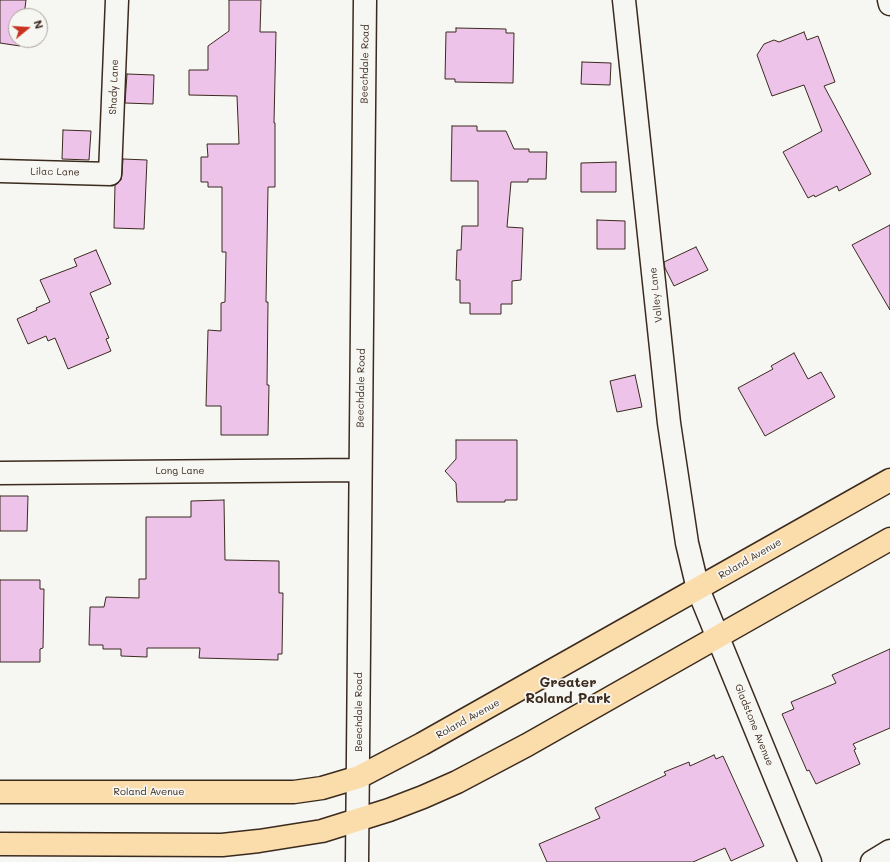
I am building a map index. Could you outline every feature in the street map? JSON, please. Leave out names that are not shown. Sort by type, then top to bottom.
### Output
[{"type":"main road","name":"Roland Avenue","points":[[0,792],[294,792],[322,788],[359,777],[422,744],[890,480]]},
{"type":"main road","points":[[0,844],[222,844],[259,841],[308,834],[358,820],[423,797],[457,782],[528,745],[890,539]]},
{"type":"street","name":"Shady Lane","points":[[110,174],[118,0]]},
{"type":"street","name":"Beechdale Road","points":[[357,862],[359,777],[360,470],[365,0]]},
{"type":"street","name":"Valley Lane","points":[[624,0],[669,423],[687,543],[698,589]]},
{"type":"street","points":[[889,0],[890,4]]},
{"type":"street","name":"Lilac Lane","points":[[0,171],[110,174]]},
{"type":"street","name":"Long Lane","points":[[0,473],[360,470]]},
{"type":"street","name":"Gladstone Avenue","points":[[698,589],[810,862]]},
{"type":"street","points":[[872,862],[890,851]]},
{"type":"building","points":[[0,0],[26,0],[25,8],[8,8],[8,44],[0,43]]},
{"type":"building","points":[[229,0],[261,0],[260,32],[276,32],[274,123],[275,187],[268,187],[266,302],[268,302],[268,435],[221,435],[221,406],[206,406],[208,330],[221,331],[221,303],[225,302],[226,252],[222,252],[222,187],[208,187],[208,182],[201,182],[201,157],[208,157],[207,144],[239,144],[237,96],[189,95],[189,70],[208,70],[208,46],[229,31]]},
{"type":"building","points":[[456,28],[506,29],[506,33],[514,33],[513,83],[455,82],[455,79],[445,79],[446,32],[456,32]]},
{"type":"building","points":[[804,32],[807,40],[818,36],[835,82],[824,86],[871,174],[839,191],[837,186],[815,197],[814,195],[808,198],[783,152],[822,131],[804,85],[772,96],[757,55],[764,44],[774,40],[779,42]]},
{"type":"building","points":[[582,62],[611,63],[610,85],[581,84]]},
{"type":"building","points":[[127,74],[154,75],[153,104],[125,103]]},
{"type":"building","points":[[452,126],[477,126],[477,131],[506,131],[514,149],[529,149],[529,152],[547,152],[546,179],[528,179],[528,182],[511,182],[507,227],[523,228],[521,280],[512,281],[512,304],[501,304],[501,314],[470,314],[470,303],[460,303],[460,280],[456,280],[457,250],[461,250],[462,226],[478,226],[478,181],[451,181]]},
{"type":"building","points":[[63,130],[91,131],[89,160],[62,159]]},
{"type":"building","points":[[123,159],[147,160],[144,229],[114,228],[115,185],[121,180]]},
{"type":"building","points":[[616,162],[616,192],[581,192],[581,163]]},
{"type":"building","points":[[597,220],[625,221],[625,249],[597,249]]},
{"type":"building","points":[[890,225],[890,310],[852,245]]},
{"type":"building","points":[[696,247],[708,270],[674,286],[665,268],[664,262]]},
{"type":"building","points":[[96,250],[111,284],[90,293],[109,338],[106,339],[111,351],[68,369],[55,338],[48,341],[46,336],[28,344],[17,319],[50,302],[40,280],[77,266],[74,259]]},
{"type":"building","points":[[794,353],[808,379],[821,372],[835,397],[765,436],[738,388],[773,369],[771,366]]},
{"type":"building","points":[[635,375],[642,407],[617,412],[610,381]]},
{"type":"building","points":[[456,440],[517,440],[517,500],[505,500],[505,502],[457,502],[456,483],[445,471],[456,459]]},
{"type":"building","points":[[0,496],[28,496],[27,531],[0,531]]},
{"type":"building","points":[[224,500],[225,560],[279,561],[279,593],[283,593],[282,654],[278,654],[278,660],[199,658],[200,648],[147,648],[147,657],[121,656],[121,649],[103,649],[103,645],[89,645],[90,607],[104,607],[106,597],[139,598],[139,579],[146,579],[146,517],[191,517],[191,501]]},
{"type":"building","points":[[0,580],[40,580],[40,589],[44,589],[43,648],[40,649],[40,662],[0,662]]},
{"type":"building","points":[[890,649],[890,728],[853,744],[860,764],[816,784],[809,770],[807,771],[782,714],[794,709],[791,702],[836,683],[832,675]]},
{"type":"building","points":[[714,755],[716,759],[723,756],[764,846],[731,861],[725,848],[693,862],[547,862],[539,844],[600,818],[595,808],[666,775],[664,772],[689,762],[690,766]]},
{"type":"district","name":"Greater Roland Park","points":[[568,692]]}]
